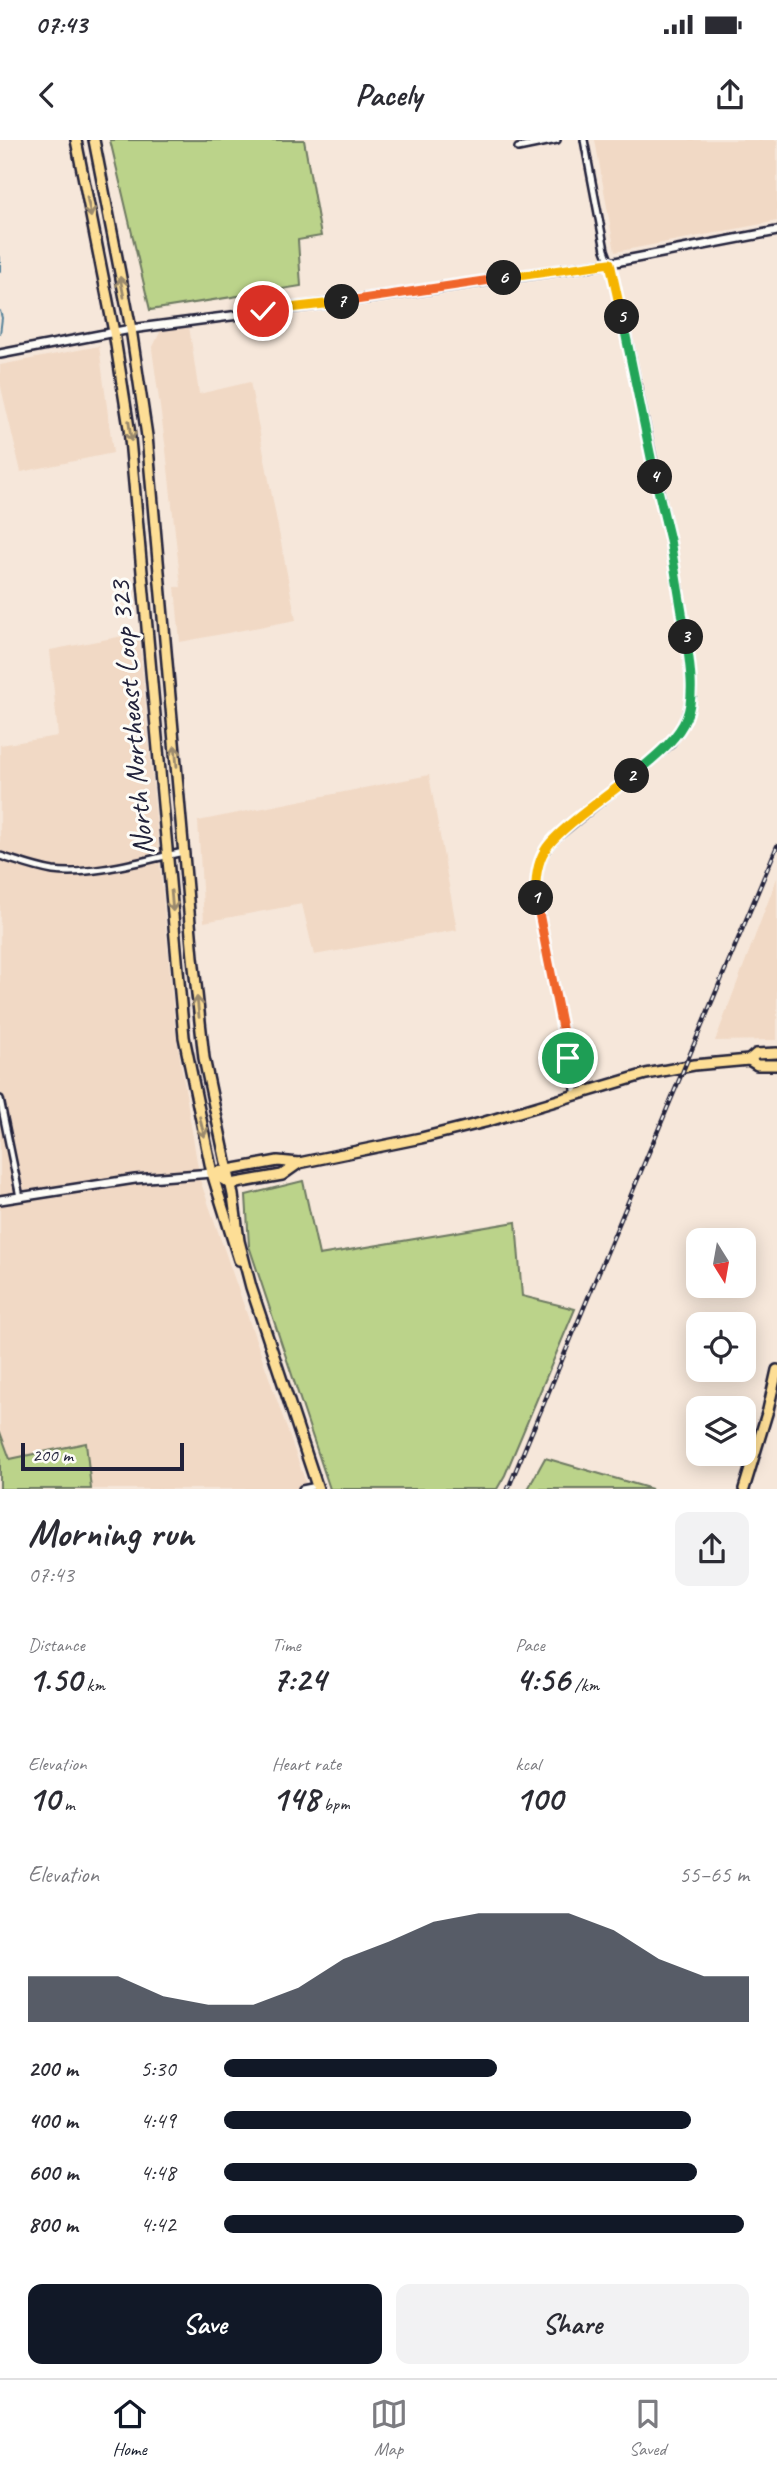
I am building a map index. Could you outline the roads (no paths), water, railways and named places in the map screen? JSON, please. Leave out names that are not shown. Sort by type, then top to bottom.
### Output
[{"type":"highway","name":"North Northeast Loop 323","points":[[76,140],[130,428],[184,1037],[212,1173],[243,1274],[251,1287]]},
{"type":"highway","name":"North Northeast Loop 323","points":[[94,140],[131,329],[148,436],[201,1035],[211,1096],[251,1287],[318,1488]]},
{"type":"highway","points":[[141,544],[158,543]]},
{"type":"highway","points":[[163,796],[179,795]]},
{"type":"highway","points":[[184,1037],[201,1035]]},
{"type":"highway","points":[[212,1173],[278,1161],[299,1163],[463,1128],[667,1069],[749,1060],[756,1054],[777,1053]]},
{"type":"highway","points":[[749,1060],[757,1065],[777,1065]]},
{"type":"highway","points":[[212,1173],[231,1184],[282,1175],[299,1163]]},
{"type":"highway","points":[[744,1489],[777,1370]]},
{"type":"street","points":[[518,148],[557,140]]},
{"type":"street","points":[[576,1094],[537,902],[536,881],[540,862],[555,839],[670,745],[683,726],[692,696],[687,642],[670,540],[605,250],[584,140]]},
{"type":"street","points":[[0,354],[131,329],[610,263],[777,231]]},
{"type":"street","points":[[0,856],[47,870],[62,871],[107,867],[184,852]]},
{"type":"street","points":[[0,1099],[20,1197]]},
{"type":"street","points":[[0,1200],[135,1179],[212,1173]]},
{"type":"street","points":[[302,1489],[318,1488]]},
{"type":"waterway","points":[[0,257],[0,271]]},
{"type":"waterway","points":[[0,311],[0,334]]},
{"type":"railway","points":[[508,1489],[777,846]]}]
